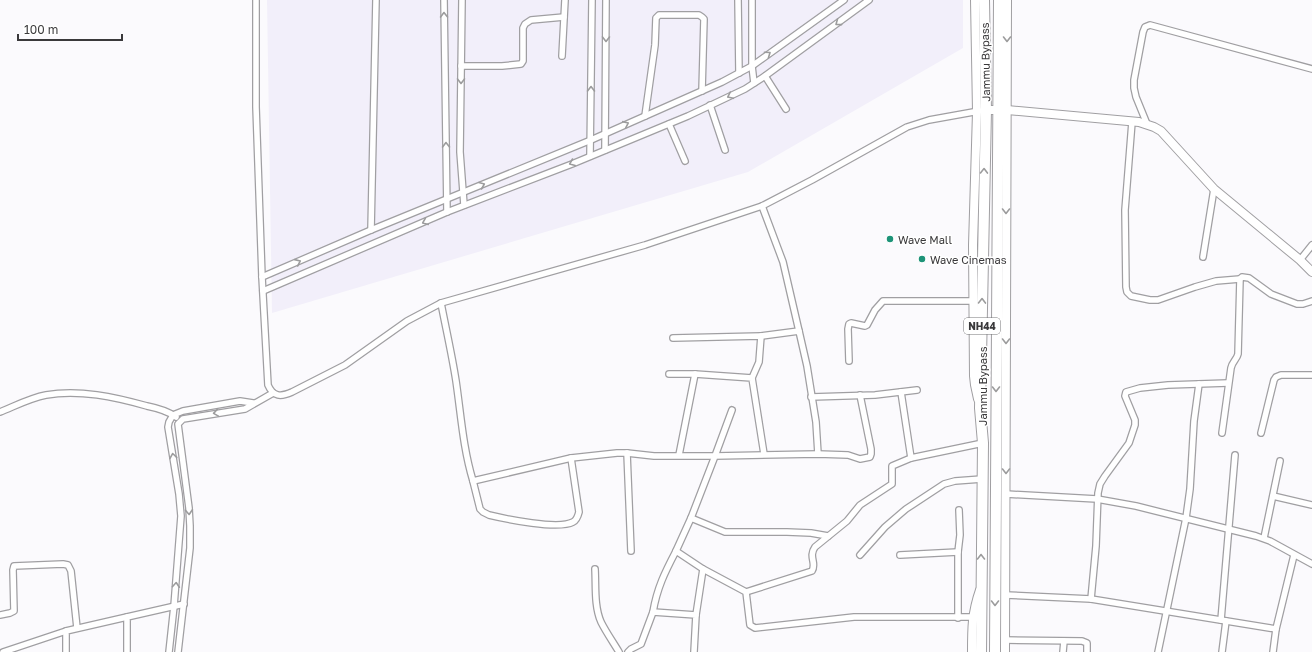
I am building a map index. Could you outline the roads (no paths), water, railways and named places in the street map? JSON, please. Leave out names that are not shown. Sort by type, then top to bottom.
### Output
[{"type":"highway","name":"Jammu Bypass","points":[[981,652],[977,618],[981,586],[983,443],[980,408],[981,111],[984,0]]},
{"type":"highway","name":"Jammu Bypass","points":[[995,652],[1003,110],[999,0]]},
{"type":"street","points":[[256,0],[256,107],[262,277],[268,384],[270,391],[278,395],[284,396],[345,365],[407,321],[441,303],[645,245],[762,206],[907,127],[929,120],[981,111],[1003,110],[1132,122],[1147,124],[1154,127],[1164,134],[1214,189],[1300,260],[1312,272]]},
{"type":"street","points":[[371,230],[376,0]]},
{"type":"street","points":[[444,0],[447,212]]},
{"type":"street","points":[[462,0],[460,152],[464,205]]},
{"type":"street","points":[[562,56],[565,0]]},
{"type":"street","points":[[590,156],[592,0]]},
{"type":"street","points":[[605,150],[606,0]]},
{"type":"street","points":[[738,0],[739,73]]},
{"type":"street","points":[[752,0],[752,66],[754,83]]},
{"type":"street","points":[[262,277],[371,230],[591,140],[702,91],[752,66],[844,0]]},
{"type":"street","points":[[263,290],[464,205],[669,124],[745,89],[869,0]]},
{"type":"street","points":[[975,0],[981,111],[973,244],[973,301],[975,385],[980,408]]},
{"type":"street","points":[[1005,652],[1006,305],[1003,110],[1007,0]]},
{"type":"street","points":[[645,116],[655,45],[656,18],[659,15],[699,15],[704,19],[702,91]]},
{"type":"street","points":[[461,66],[502,66],[521,64],[523,61],[525,24],[531,20],[564,16]]},
{"type":"street","points":[[1147,124],[1134,88],[1136,66],[1143,32],[1145,27],[1150,25],[1312,69]]},
{"type":"street","points":[[765,76],[786,109]]},
{"type":"street","points":[[710,105],[725,150]]},
{"type":"street","points":[[1132,122],[1125,210],[1126,287],[1128,294],[1145,299],[1158,300],[1216,281],[1240,279],[1242,277],[1249,278],[1271,294],[1297,304],[1312,301]]},
{"type":"street","points":[[669,124],[685,161]]},
{"type":"street","points":[[1203,257],[1214,189]]},
{"type":"street","points":[[762,206],[783,262],[807,366],[816,422],[818,454]]},
{"type":"street","points":[[1300,260],[1312,245]]},
{"type":"street","points":[[1222,433],[1228,383],[1232,364],[1237,358],[1238,354],[1240,279]]},
{"type":"street","points":[[849,361],[848,326],[851,324],[867,325],[874,310],[883,301],[973,301]]},
{"type":"street","points":[[441,303],[456,380],[464,447],[480,509],[489,515],[529,523],[571,523],[578,517],[579,512],[571,458]]},
{"type":"street","points":[[673,338],[761,336],[799,331]]},
{"type":"street","points":[[761,336],[759,362],[752,378],[764,454]]},
{"type":"street","points":[[669,374],[695,374],[752,378]]},
{"type":"street","points":[[679,455],[695,374]]},
{"type":"street","points":[[1261,433],[1276,377],[1280,375],[1312,375]]},
{"type":"street","points":[[1091,599],[1096,546],[1097,499],[1100,484],[1129,443],[1135,425],[1135,420],[1125,396],[1126,392],[1140,388],[1168,385],[1228,383]]},
{"type":"street","points":[[1158,652],[1186,518],[1199,384]]},
{"type":"street","points":[[811,397],[860,395],[917,390]]},
{"type":"street","points":[[901,392],[911,458]]},
{"type":"street","points":[[0,412],[46,395],[76,393],[134,402],[157,408],[173,415],[181,421]]},
{"type":"street","points":[[178,652],[190,548],[190,526],[187,486],[178,424],[186,418],[245,409],[253,403],[273,393]]},
{"type":"street","points":[[473,481],[571,458],[627,453],[654,456],[818,454],[850,456],[860,459],[868,458],[871,456],[871,450],[860,395]]},
{"type":"street","points":[[169,652],[174,606],[180,516],[179,494],[168,422],[173,415],[183,411],[240,401],[253,403]]},
{"type":"street","points":[[628,652],[631,648],[641,644],[653,612],[659,585],[691,518],[732,410]]},
{"type":"street","points":[[676,551],[703,569],[746,592],[812,572],[814,568],[812,552],[815,547],[847,521],[860,505],[892,484],[892,468],[894,464],[911,458],[983,443]]},
{"type":"street","points":[[627,453],[631,551]]},
{"type":"street","points":[[1222,652],[1228,528],[1235,455]]},
{"type":"street","points":[[1264,538],[1280,461]]},
{"type":"street","points":[[860,554],[885,527],[906,509],[944,484],[954,480],[982,479]]},
{"type":"street","points":[[1006,494],[1097,499],[1186,518],[1264,538],[1312,564]]},
{"type":"street","points":[[1273,496],[1312,505]]},
{"type":"street","points":[[958,618],[958,552],[960,535],[959,510]]},
{"type":"street","points":[[691,518],[725,532],[812,533],[828,536]]},
{"type":"street","points":[[900,554],[958,552]]},
{"type":"street","points":[[1273,652],[1276,629],[1294,555]]},
{"type":"street","points":[[0,614],[10,614],[14,611],[12,570],[14,566],[63,564],[68,565],[71,571],[76,623]]},
{"type":"street","points":[[596,569],[596,604],[598,613],[601,622],[619,652]]},
{"type":"street","points":[[694,652],[696,615],[703,569]]},
{"type":"street","points":[[746,592],[750,625],[755,628],[854,617],[977,618],[972,652]]},
{"type":"street","points":[[1005,595],[1091,599],[1276,629]]},
{"type":"street","points":[[3,652],[66,631],[76,623],[127,617],[184,604]]},
{"type":"street","points":[[653,612],[696,615]]},
{"type":"street","points":[[127,617],[127,652]]},
{"type":"street","points":[[66,631],[66,652]]},
{"type":"street","points":[[1005,640],[1085,642],[1087,645],[1087,652]]},
{"type":"street","points":[[1064,641],[1064,652]]},
{"type":"place","name":"Wave Mall","points":[[890,239]]},
{"type":"place","name":"Wave Cinemas","points":[[922,259]]}]
